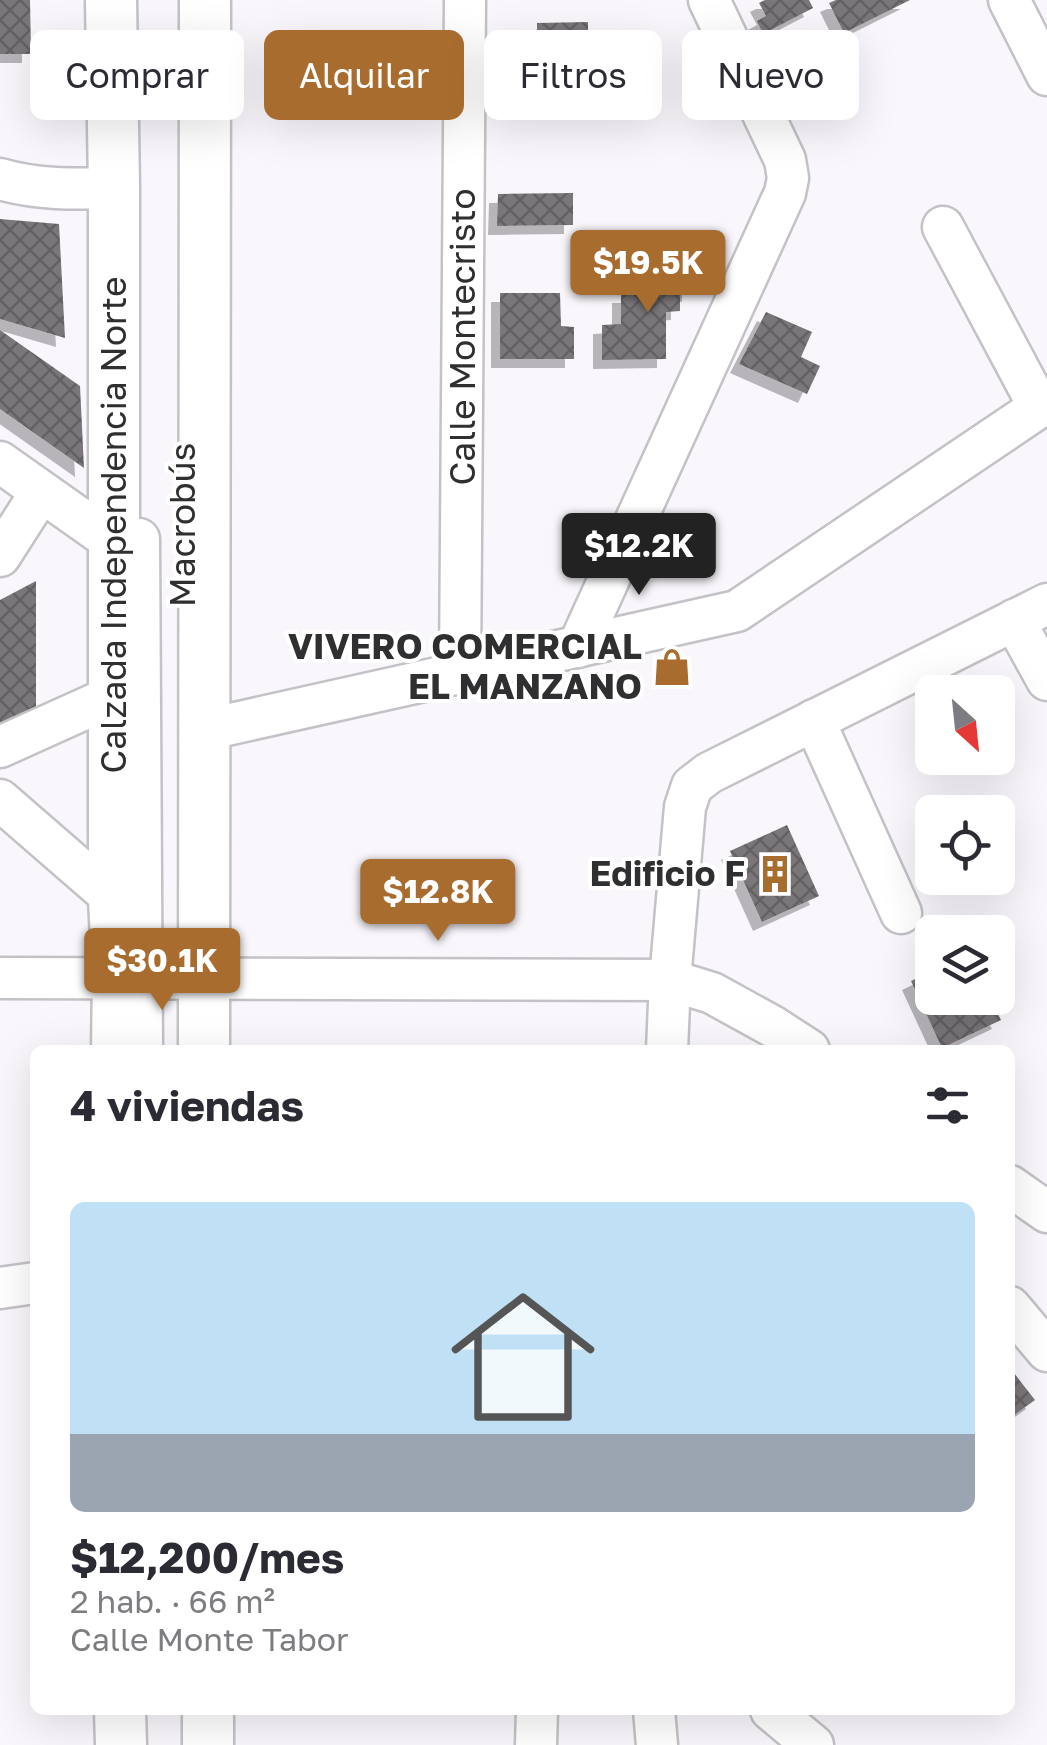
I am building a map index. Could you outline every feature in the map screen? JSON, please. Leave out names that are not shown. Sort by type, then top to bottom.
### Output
[{"type":"main road","name":"Calzada Independencia Norte","points":[[111,0],[114,899],[130,978],[118,1045]]},
{"type":"main road","points":[[203,1045],[194,978],[204,730],[206,0]]},
{"type":"main road","points":[[120,1715],[121,1745]]},
{"type":"main road","points":[[208,1715],[208,1745]]},
{"type":"street","name":"Macrobús","points":[[134,0],[130,978],[141,1045]]},
{"type":"street","name":"Macrobús","points":[[183,0],[194,978],[184,1045]]},
{"type":"street","name":"Calle Montecristo","points":[[460,673],[465,0]]},
{"type":"street","points":[[578,647],[788,178],[785,160],[709,0]]},
{"type":"street","points":[[1010,0],[1047,75]]},
{"type":"street","points":[[0,178],[25,186],[114,188]]},
{"type":"street","points":[[204,730],[737,612],[1043,404],[943,227]]},
{"type":"street","points":[[0,462],[112,542]]},
{"type":"street","points":[[0,556],[41,492]]},
{"type":"street","points":[[666,1045],[685,806],[692,786],[710,773],[1030,612],[1047,680]]},
{"type":"street","points":[[0,747],[113,696]]},
{"type":"street","points":[[814,720],[900,914]]},
{"type":"street","points":[[0,800],[114,899]]},
{"type":"street","points":[[0,978],[670,980],[712,993],[801,1045]]},
{"type":"street","points":[[1015,1190],[1047,1212]]},
{"type":"street","points":[[0,1288],[30,1284]]},
{"type":"street","points":[[1015,1313],[1047,1352]]},
{"type":"street","points":[[144,1715],[144,1745]]},
{"type":"street","points":[[183,1715],[183,1745]]},
{"type":"street","points":[[536,1745],[538,1715]]},
{"type":"street","points":[[654,1715],[657,1745]]},
{"type":"street","points":[[777,1715],[814,1745]]},
{"type":"building","points":[[0,0],[30,0],[30,54],[0,54]]},
{"type":"building","points":[[809,0],[813,8],[771,30],[761,30],[757,21],[766,16],[759,3]]},
{"type":"building","points":[[910,0],[850,30],[842,30],[829,3]]},
{"type":"building","points":[[588,22],[588,30],[537,30],[537,23]]},
{"type":"building","points":[[573,193],[573,225],[497,226],[498,194]]},
{"type":"building","points":[[0,219],[59,224],[65,338],[0,319]]},
{"type":"building","points":[[651,260],[691,260],[691,293],[680,292],[680,311],[666,312],[666,359],[602,360],[602,325],[621,324],[621,294],[651,294]]},
{"type":"building","points":[[500,293],[560,293],[561,326],[574,327],[574,359],[500,359]]},
{"type":"building","points":[[766,312],[812,332],[801,357],[820,366],[807,394],[739,364]]},
{"type":"building","points":[[0,330],[80,386],[84,468],[0,409]]},
{"type":"building","points":[[36,581],[36,722],[0,742],[0,600]]},
{"type":"building","name":"Edificio F","points":[[787,825],[819,896],[762,922],[730,851]]},
{"type":"building","points":[[927,1015],[998,1015],[1001,1020],[948,1045],[941,1045]]},
{"type":"building","points":[[1015,1374],[1035,1400],[1015,1414]]},
{"type":"place","name":"VIVERO COMERCIAL EL MANZANO","points":[[672,667]]},
{"type":"place","name":"Edificio F","points":[[775,874]]}]
